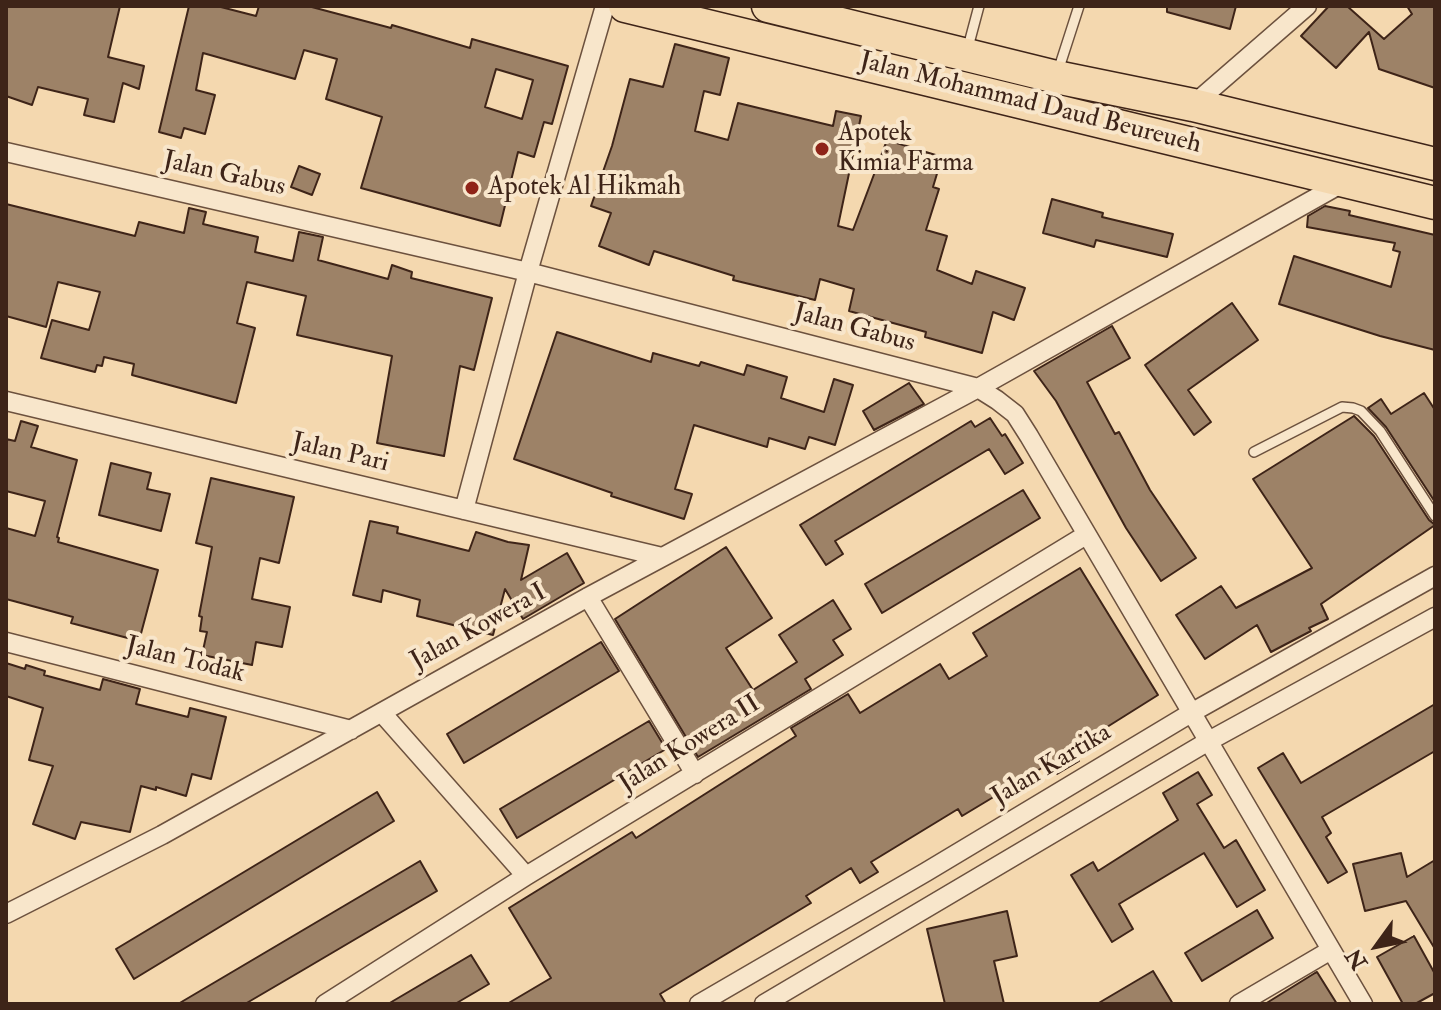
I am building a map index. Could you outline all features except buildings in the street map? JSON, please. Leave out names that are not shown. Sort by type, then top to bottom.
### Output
[{"type":"highway","name":"Jalan Mohammad Daud Beureueh","points":[[625,6],[1435,203]]},
{"type":"highway","name":"Jalan Mohammad Daud Beureueh","points":[[773,7],[1056,77],[1193,105],[1435,164]]},
{"type":"street","points":[[464,510],[528,272],[605,6]]},
{"type":"street","points":[[1193,105],[1307,6]]},
{"type":"street","name":"Jalan Gabus","points":[[6,152],[528,272],[978,388],[1015,414],[1363,1004]]},
{"type":"street","name":"Jalan Kowera I","points":[[9,910],[162,835],[588,597],[978,388],[1346,181]]},
{"type":"street","name":"Jalan Pari","points":[[6,401],[662,557]]},
{"type":"street","name":"Jalan Kowera II","points":[[325,1004],[526,876],[1086,535]]},
{"type":"street","name":"Jalan Kartika","points":[[699,1004],[1191,713],[1435,576]]},
{"type":"street","points":[[588,597],[695,774]]},
{"type":"street","points":[[764,1004],[1207,742],[1435,617]]},
{"type":"street","name":"Jalan Todak","points":[[6,642],[351,730]]},
{"type":"street","points":[[382,713],[526,876]]},
{"type":"street","points":[[926,872],[939,901]]},
{"type":"street","points":[[1239,1004],[1331,950]]},
{"type":"lane","points":[[966,54],[979,6]]},
{"type":"lane","points":[[1056,77],[1079,6]]},
{"type":"lane","points":[[1254,452],[1342,407],[1353,408],[1361,411],[1380,431],[1435,516]]},
{"type":"place","name":"Apotek Kimia Farma","points":[[822,149]]},
{"type":"place","name":"Apotek Al Hikmah","points":[[472,188]]}]
